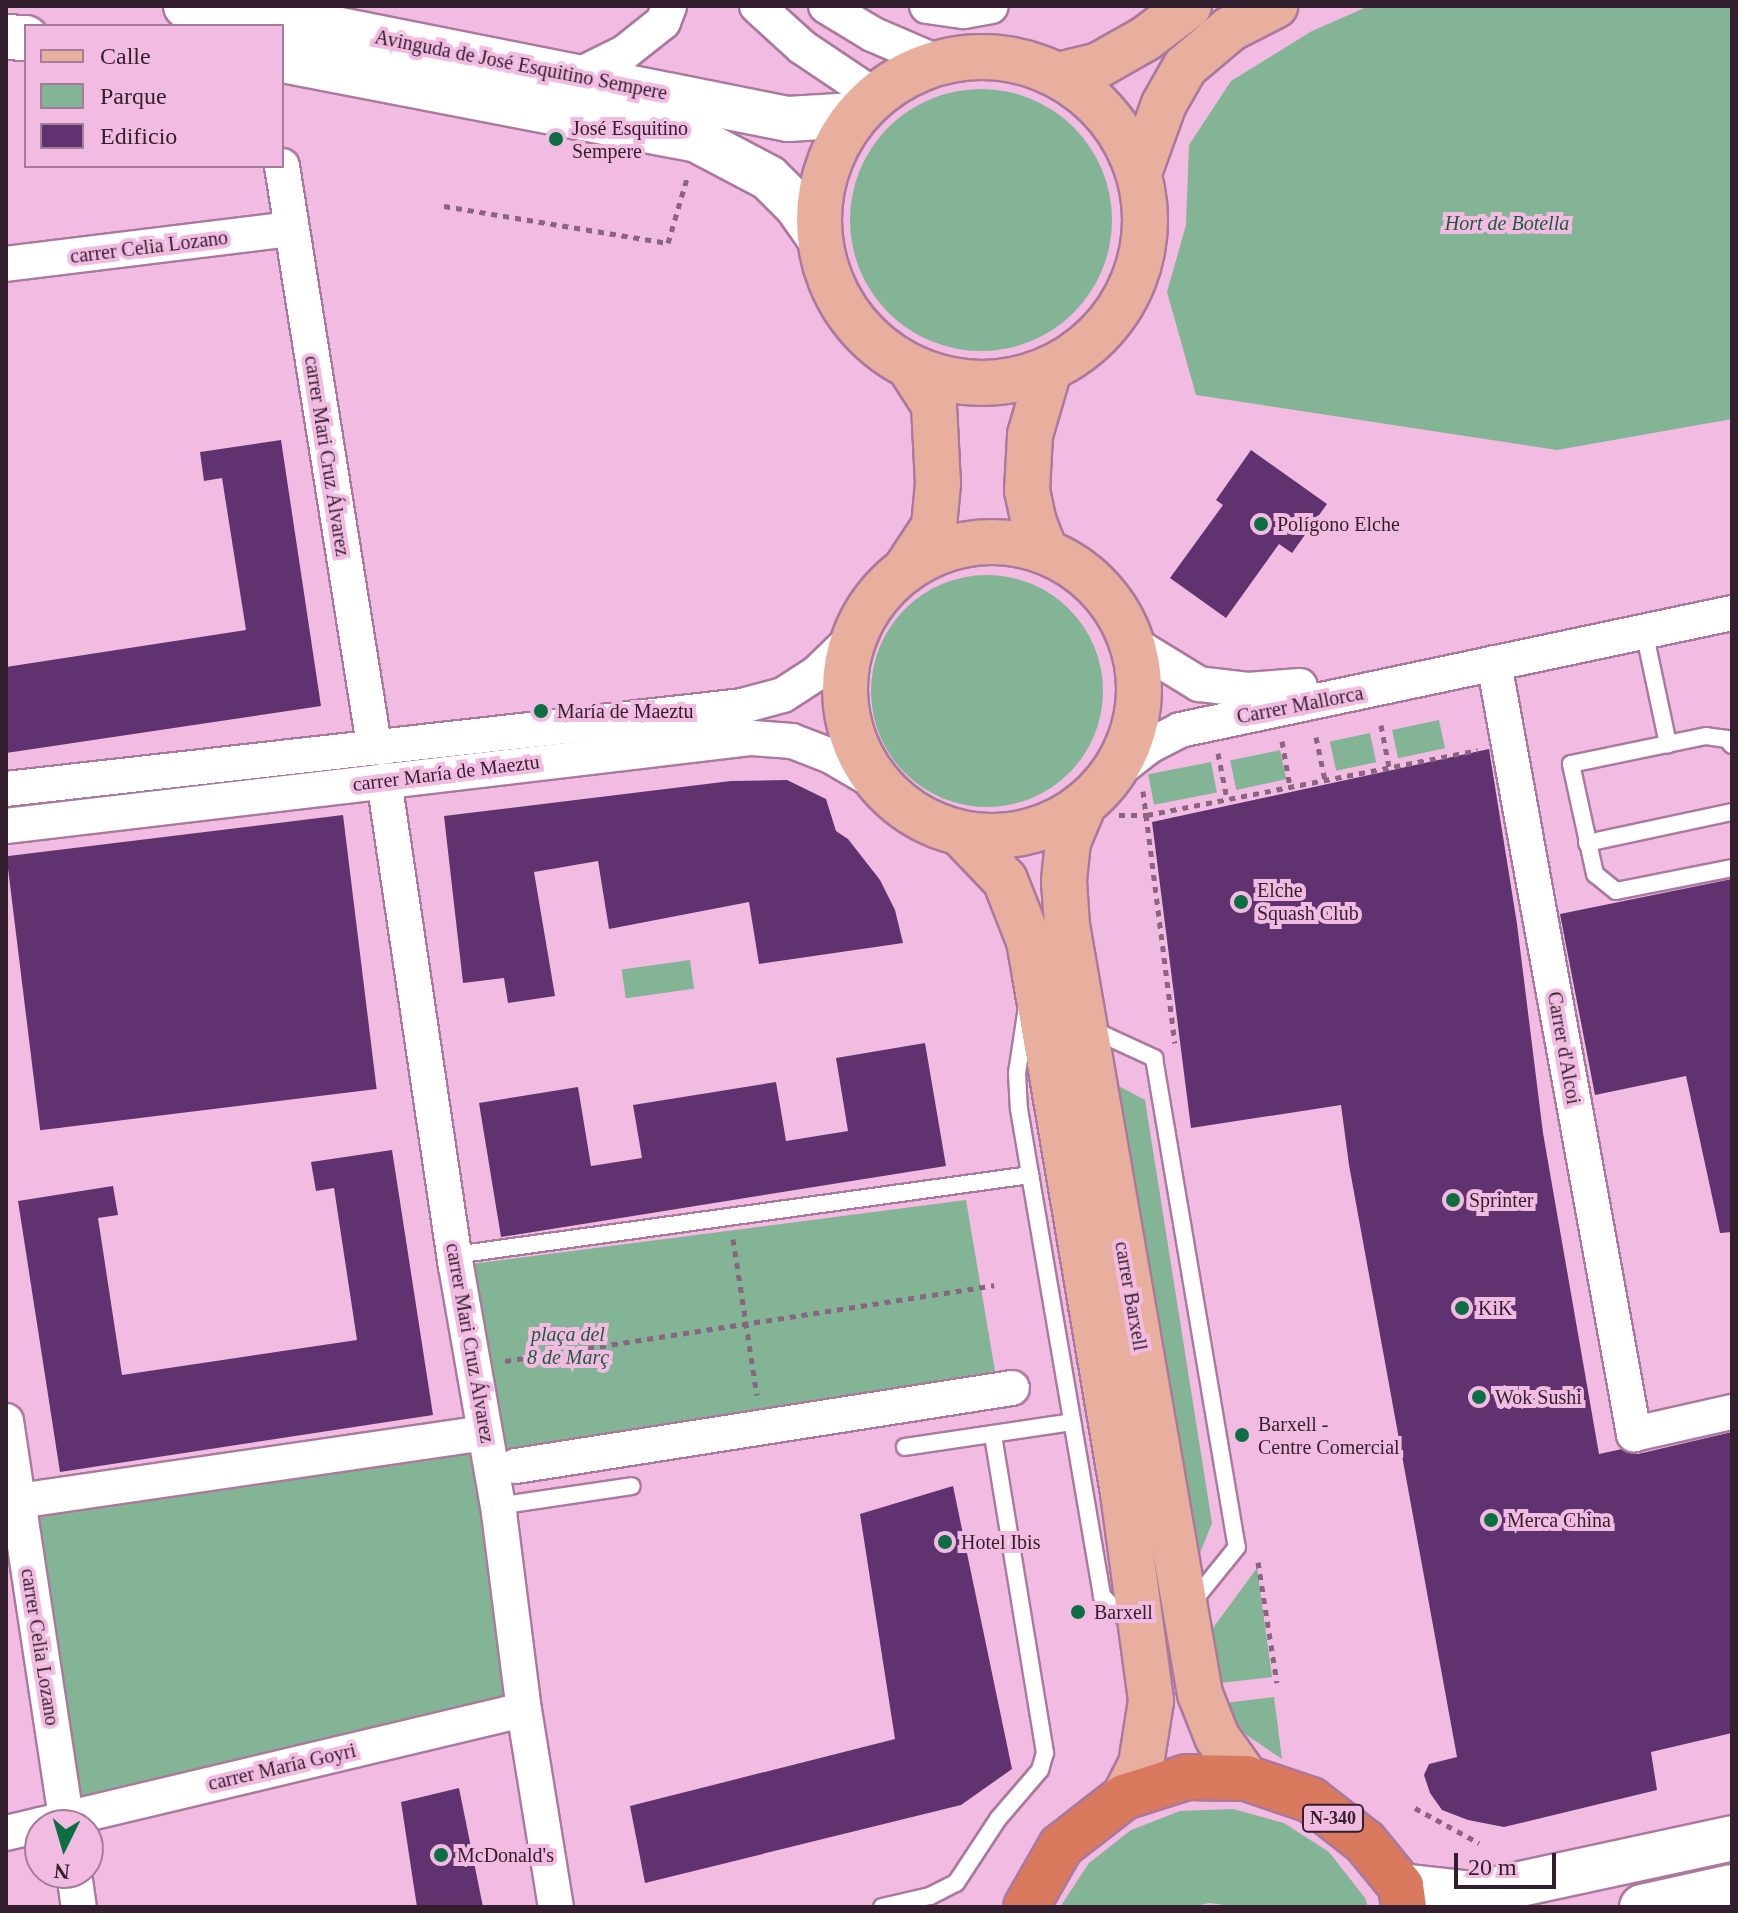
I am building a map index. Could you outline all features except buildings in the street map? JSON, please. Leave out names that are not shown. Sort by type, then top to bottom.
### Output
[{"type":"highway","name":"N-340","points":[[1026,1907],[1061,1846],[1124,1797],[1187,1777],[1246,1778],[1311,1800],[1365,1842],[1403,1897]]},
{"type":"main road","points":[[1058,75],[1099,65],[1145,39],[1189,6]]},
{"type":"main road","points":[[1139,173],[1164,104],[1185,67],[1230,29],[1275,6]]},
{"type":"main road","points":[[978,56],[1019,61],[1058,75],[1094,100],[1121,134],[1139,173],[1146,220],[1140,266],[1120,309],[1089,344],[1049,370],[1015,380],[978,384],[942,379],[909,366],[874,344],[847,313],[828,276],[818,236],[824,179],[833,151],[865,105],[904,76],[937,62],[978,56]]},
{"type":"main road","points":[[907,567],[944,549],[993,541],[1045,551],[1073,566],[1108,597],[1132,643],[1139,677],[1138,712],[1130,742],[1098,810],[1017,834],[960,833],[910,812],[877,783],[849,728],[843,695],[851,640],[875,597],[907,567],[934,526],[938,484],[934,405],[909,366]]},
{"type":"main road","points":[[1045,551],[1034,523],[1027,491],[1030,435],[1049,370]]},
{"type":"main road","name":"carrer Barxell","points":[[1098,810],[1068,842],[1064,881],[1067,925],[1200,1694],[1217,1737],[1246,1778]]},
{"type":"main road","name":"carrer Barxell","points":[[960,833],[1005,880],[1029,941],[1035,975],[1123,1493],[1151,1701],[1141,1764],[1124,1797]]},
{"type":"street","name":"Avinguda de José Esquitino Sempere","points":[[186,6],[260,10],[788,119],[865,105]]},
{"type":"street","points":[[577,76],[624,53],[663,22],[669,6]]},
{"type":"street","points":[[757,6],[865,105]]},
{"type":"street","points":[[826,6],[872,34],[937,62]]},
{"type":"street","points":[[927,6],[964,11],[991,6]]},
{"type":"street","name":"Avinguda de José Esquitino Sempere","points":[[284,60],[697,140],[769,178],[797,206],[818,236]]},
{"type":"street","name":"carrer Mari Cruz Álvarez","points":[[282,168],[374,745]]},
{"type":"street","name":"carrer Celia Lozano","points":[[6,264],[291,229]]},
{"type":"street","name":"Carrer Mallorca","points":[[1116,772],[1149,746],[1180,730],[1732,613]]},
{"type":"street","name":"carrer María de Maeztu","points":[[6,789],[374,745],[742,706],[783,695],[817,673],[851,640]]},
{"type":"street","name":"Carrer Mallorca","points":[[1132,643],[1199,684],[1248,690],[1375,680],[1494,663]]},
{"type":"street","name":"Carrer d'Alcoi","points":[[1494,663],[1634,1434],[1732,1412]]},
{"type":"street","name":"carrer María de Maeztu","points":[[6,826],[752,738],[792,741],[831,756],[877,783]]},
{"type":"street","name":"carrer Mari Cruz Álvarez","points":[[384,780],[455,1255],[499,1513],[524,1710],[556,1907]]},
{"type":"street","points":[[516,1466],[1012,1388]]},
{"type":"street","name":"carrer Celia Lozano","points":[[6,1421],[18,1501],[51,1809]]},
{"type":"street","points":[[18,1501],[484,1433]]},
{"type":"street","name":"carrer María Goyri","points":[[104,1812],[524,1710]]},
{"type":"street","points":[[1403,1897],[1474,1894],[1732,1838]]},
{"type":"street","points":[[1642,1907],[1732,1887]]},
{"type":"lane","points":[[1644,631],[1668,744]]},
{"type":"lane","points":[[1732,745],[1727,739],[1706,736],[1571,764],[1595,874],[1616,891],[1732,868]]},
{"type":"lane","points":[[1587,843],[1732,812]]},
{"type":"lane","points":[[1035,975],[1021,1031],[1017,1073],[1030,1175],[1102,1596],[1142,1635]]},
{"type":"lane","points":[[1086,1026],[1154,1058],[1237,1547],[1185,1611]]},
{"type":"lane","points":[[455,1255],[1030,1175]]},
{"type":"lane","points":[[905,1447],[1072,1422]]},
{"type":"lane","points":[[882,1907],[930,1896],[956,1883],[998,1819],[1040,1770],[1045,1753],[993,1434]]},
{"type":"lane","points":[[499,1513],[504,1505],[632,1486]]},
{"type":"path","points":[[444,206],[668,243],[697,140]]},
{"type":"path","points":[[1381,725],[1389,767]]},
{"type":"path","points":[[1316,737],[1325,780]]},
{"type":"path","points":[[1282,738],[1290,787]]},
{"type":"path","points":[[1217,745],[1227,799]]},
{"type":"path","points":[[1098,810],[1147,815],[1483,749]]},
{"type":"path","points":[[730,1216],[762,1427]]},
{"type":"path","points":[[500,1362],[994,1285]]},
{"type":"path","points":[[1415,1808],[1479,1843]]},
{"type":"green space","name":"Hort de Botella","points":[[1369,6],[1732,6],[1732,419],[1557,450],[1196,395],[1167,292],[1186,225],[1189,145],[1231,81],[1312,31]]},
{"type":"green space","points":[[981,89],[1031,99],[1054,111],[1082,137],[1102,170],[1112,220],[1102,270],[1090,293],[1064,321],[1031,341],[981,351],[931,341],[908,329],[880,303],[860,270],[850,220],[860,170],[872,147],[898,119],[931,99]]},
{"type":"green space","points":[[987,575],[1032,583],[1052,594],[1069,609],[1084,626],[1095,646],[1103,691],[1095,736],[1084,756],[1069,773],[1052,788],[1032,799],[987,807],[942,799],[922,788],[905,773],[890,756],[879,736],[871,691],[879,646],[890,626],[905,609],[922,594],[942,583]]},
{"type":"green space","points":[[1439,720],[1445,748],[1398,758],[1392,730]]},
{"type":"green space","points":[[1370,733],[1376,762],[1336,771],[1330,742]]},
{"type":"green space","points":[[1280,750],[1286,779],[1236,790],[1230,761]]},
{"type":"green space","points":[[1211,762],[1217,792],[1154,805],[1148,774]]},
{"type":"green space","points":[[690,960],[694,989],[626,998],[622,970]]},
{"type":"green space","points":[[1113,1083],[1145,1100],[1212,1523],[1195,1566]]},
{"type":"green space","name":"plaça del 8 de Març","points":[[966,1200],[995,1371],[489,1455],[524,1710],[104,1810],[64,1809],[18,1501],[484,1433],[456,1266]]},
{"type":"green space","points":[[1257,1568],[1272,1677],[1221,1683],[1210,1632]]},
{"type":"green space","points":[[1274,1697],[1282,1759],[1245,1734],[1224,1703]]},
{"type":"green space","points":[[1233,1809],[1284,1823],[1329,1852],[1365,1898],[1368,1907],[1240,1907],[1209,1903],[1192,1907],[1060,1907],[1089,1863],[1131,1830],[1180,1811]]},
{"type":"place","name":"José Esquitino Sempere","points":[[556,139]]},
{"type":"place","name":"Polígono Elche","points":[[1261,524]]},
{"type":"place","name":"María de Maeztu","points":[[541,711]]},
{"type":"place","name":"Elche Squash Club","points":[[1241,902]]},
{"type":"place","name":"Sprinter","points":[[1453,1200]]},
{"type":"place","name":"KiK","points":[[1462,1308]]},
{"type":"place","name":"Wok Sushi","points":[[1479,1397]]},
{"type":"place","name":"Barxell - Centre Comercial","points":[[1242,1435]]},
{"type":"place","name":"Merca China","points":[[1491,1520]]},
{"type":"place","name":"Hotel Ibis","points":[[945,1542]]},
{"type":"place","name":"Barxell","points":[[1078,1612]]},
{"type":"place","name":"McDonald's","points":[[441,1855]]}]
